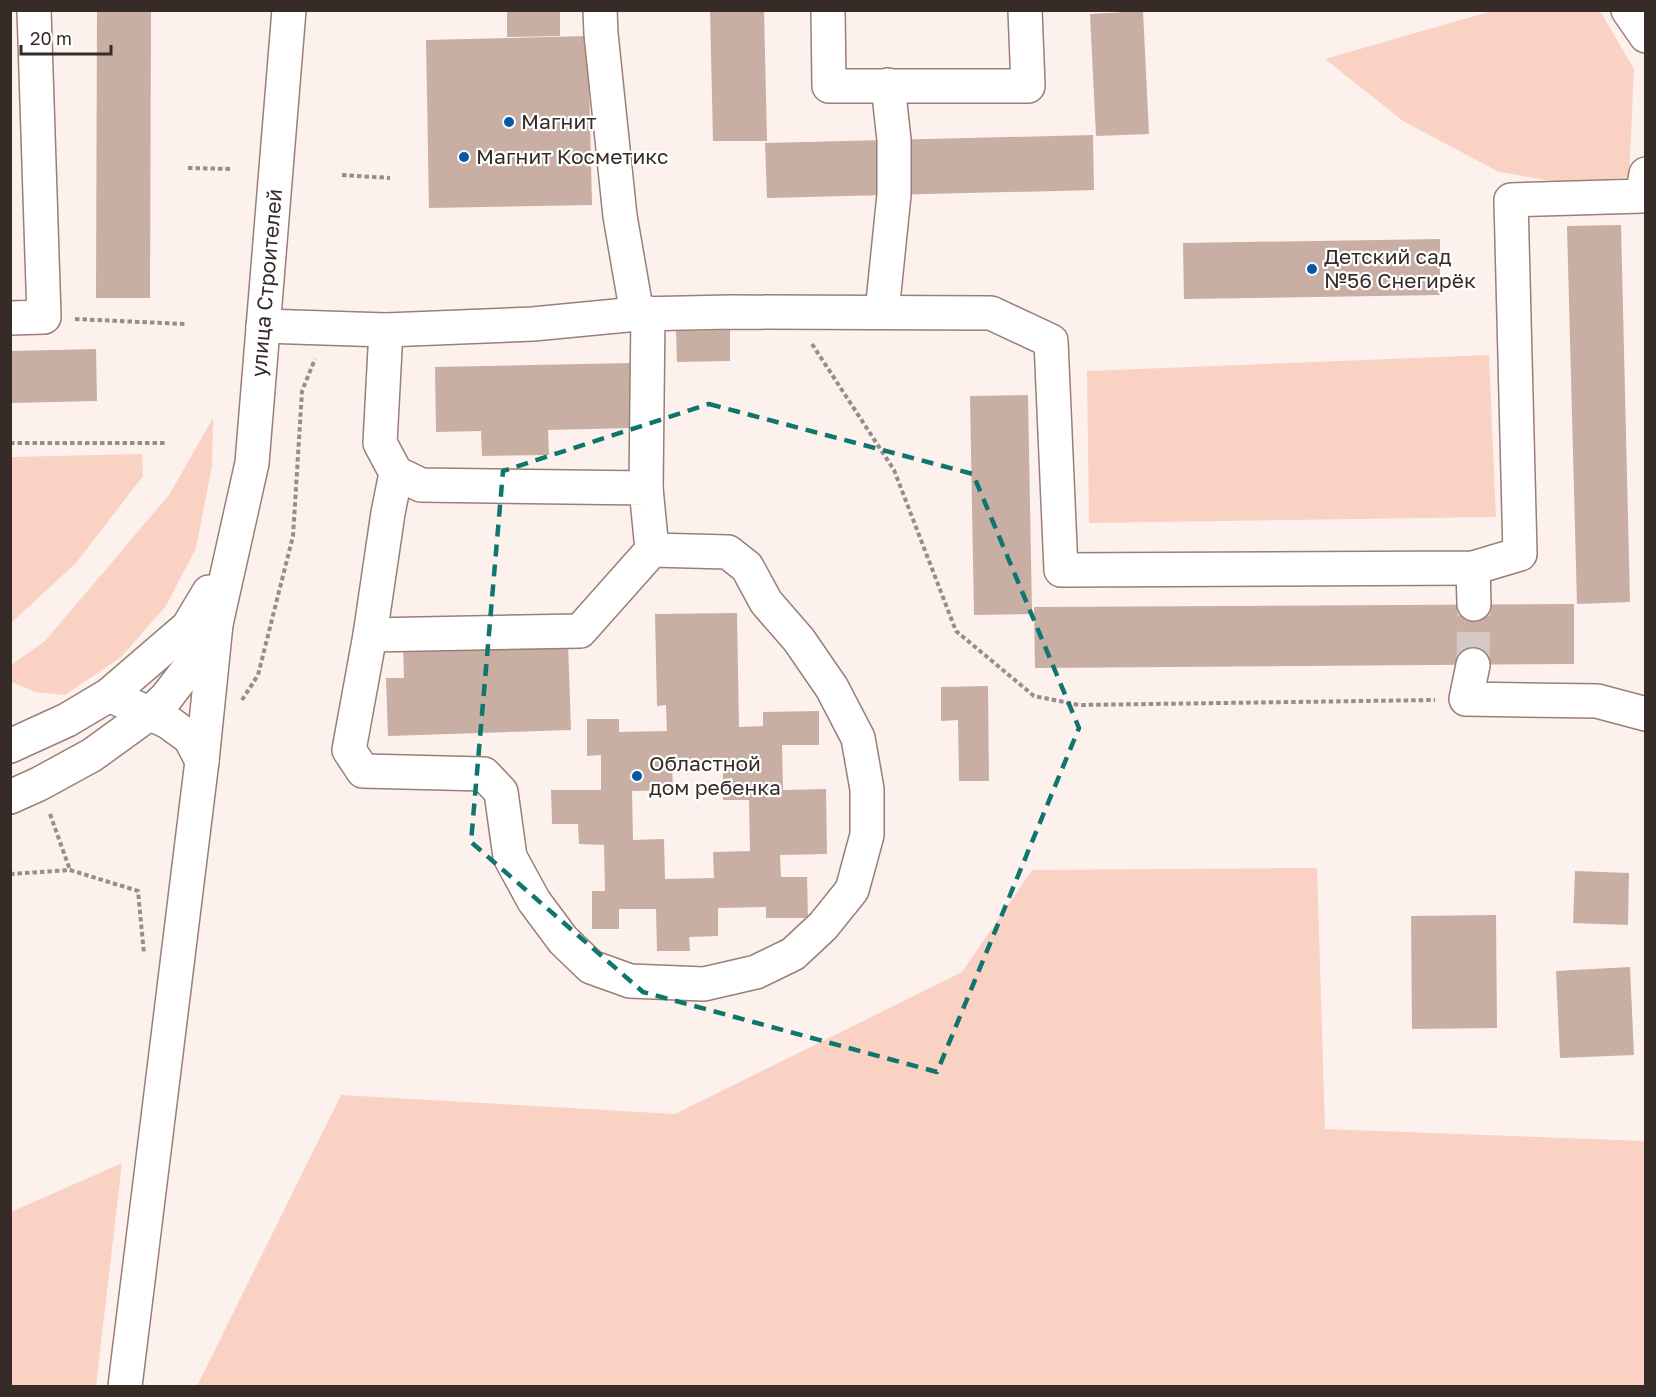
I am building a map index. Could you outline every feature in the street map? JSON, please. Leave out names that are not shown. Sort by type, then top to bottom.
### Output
[{"type":"main road","points":[[10,318],[44,318],[34,10]]},
{"type":"main road","name":"улица Строителей","points":[[10,797],[92,755],[150,713],[166,698],[193,663],[216,624],[252,463],[289,10]]},
{"type":"main road","points":[[828,10],[830,86],[1029,86],[1025,10]]},
{"type":"main road","points":[[1628,10],[1646,36]]},
{"type":"main road","points":[[370,635],[580,631],[652,550],[646,488],[642,314],[620,216],[606,18]]},
{"type":"main road","points":[[882,312],[894,195],[894,140],[888,85]]},
{"type":"main road","points":[[263,326],[386,330],[533,324],[642,314],[991,313],[1051,340],[1061,570],[1473,568],[1520,554],[1511,200],[1642,196],[1646,174]]},
{"type":"main road","points":[[386,330],[380,443],[396,473],[421,485],[646,488]]},
{"type":"main road","points":[[396,473],[349,750],[363,771],[484,774],[501,792],[510,857],[514,866],[534,901],[563,940],[591,967],[630,981],[704,984],[756,972],[793,954],[824,926],[852,890],[867,835],[867,789],[858,738],[832,688],[799,640],[766,602],[747,567],[728,552],[652,550]]},
{"type":"main road","name":"улица Строителей","points":[[10,746],[67,720],[109,695],[188,627],[231,554]]},
{"type":"main road","points":[[1473,568],[1474,604]]},
{"type":"main road","points":[[125,1386],[202,760],[216,624]]},
{"type":"main road","points":[[1473,665],[1466,699],[1597,701],[1646,714]]},
{"type":"main road","points":[[109,695],[168,722],[190,738],[202,760]]},
{"type":"path","points":[[188,168],[233,169]]},
{"type":"path","points":[[342,175],[390,178]]},
{"type":"path","points":[[44,318],[185,324]]},
{"type":"path","points":[[239,704],[258,675],[294,536],[302,391],[328,328]]},
{"type":"path","points":[[10,443],[165,443]]},
{"type":"path","points":[[10,874],[70,870],[138,891],[146,970],[177,963]]},
{"type":"highlighted area","points":[[709,404],[973,474],[1079,728],[937,1072],[643,992],[471,842],[503,471]]},
{"type":"shaded area","points":[[1492,11],[1600,11],[1634,69],[1629,177],[1570,184],[1499,172],[1403,121],[1325,59]]},
{"type":"shaded area","points":[[1489,355],[1496,517],[1089,523],[1087,371]]},
{"type":"shaded area","points":[[213,418],[212,466],[196,548],[166,606],[121,657],[65,695],[36,692],[11,682],[11,665],[45,641],[169,495]]},
{"type":"shaded area","points":[[142,454],[143,476],[76,563],[11,623],[11,457]]},
{"type":"shaded area","points":[[1317,868],[1325,1129],[1645,1141],[1645,1386],[197,1386],[341,1095],[675,1114],[962,972],[1032,870]]},
{"type":"shaded area","points":[[122,1163],[96,1386],[11,1386],[11,1212]]},
{"type":"building","points":[[97,10],[151,10],[150,298],[96,298]]},
{"type":"building","points":[[507,10],[560,10],[560,36],[507,37]]},
{"type":"building","points":[[710,10],[764,10],[767,141],[713,141]]},
{"type":"building","points":[[1143,11],[1149,134],[1096,136],[1090,14]]},
{"type":"building","name":"Магнит","points":[[588,36],[592,205],[429,208],[426,40]]},
{"type":"building","points":[[1093,135],[1094,190],[767,198],[765,143]]},
{"type":"building","points":[[1621,225],[1630,602],[1577,604],[1567,226]]},
{"type":"building","name":"Детский сад №56 Снегирёк","points":[[1440,239],[1440,295],[1184,299],[1183,243]]},
{"type":"building","points":[[730,330],[730,361],[677,362],[676,331]]},
{"type":"building","points":[[96,349],[97,401],[10,403],[10,351]]},
{"type":"building","points":[[632,363],[633,428],[548,430],[549,455],[482,456],[481,431],[436,432],[435,367]]},
{"type":"building","points":[[1028,395],[1032,614],[974,615],[970,396]]},
{"type":"building","points":[[1574,604],[1574,664],[1035,668],[1034,607]]},
{"type":"building","name":"Областной дом ребенка","points":[[737,613],[739,727],[763,726],[763,712],[819,711],[819,745],[782,745],[783,790],[826,789],[827,854],[780,855],[781,877],[807,877],[808,918],[766,918],[766,907],[718,908],[718,936],[689,937],[690,951],[657,951],[656,909],[619,909],[619,929],[592,929],[592,891],[605,891],[604,845],[579,844],[578,824],[552,824],[551,790],[601,790],[601,755],[587,756],[587,719],[619,719],[619,732],[667,731],[666,705],[657,706],[655,614]],"holes":[[[723,762],[723,800],[749,800],[750,851],[713,852],[714,878],[665,879],[664,839],[633,840],[632,791],[673,790],[672,763]]]},
{"type":"building","points":[[568,642],[571,730],[388,736],[386,678],[404,678],[403,648]]},
{"type":"building","points":[[988,686],[989,781],[959,781],[958,720],[941,721],[941,687]]},
{"type":"building","points":[[1575,871],[1629,873],[1628,925],[1573,923]]},
{"type":"building","points":[[1496,915],[1497,1028],[1412,1029],[1411,916]]},
{"type":"building","points":[[1630,967],[1634,1055],[1560,1058],[1556,971]]},
{"type":"tunnel","points":[[1473,665],[1474,604]]},
{"type":"place","name":"Магнит","points":[[509,122]]},
{"type":"place","name":"Магнит Косметикс","points":[[464,157]]},
{"type":"place","name":"Детский сад №56 Снегирёк","points":[[1312,269]]},
{"type":"place","name":"Областной дом ребенка","points":[[637,776]]}]
